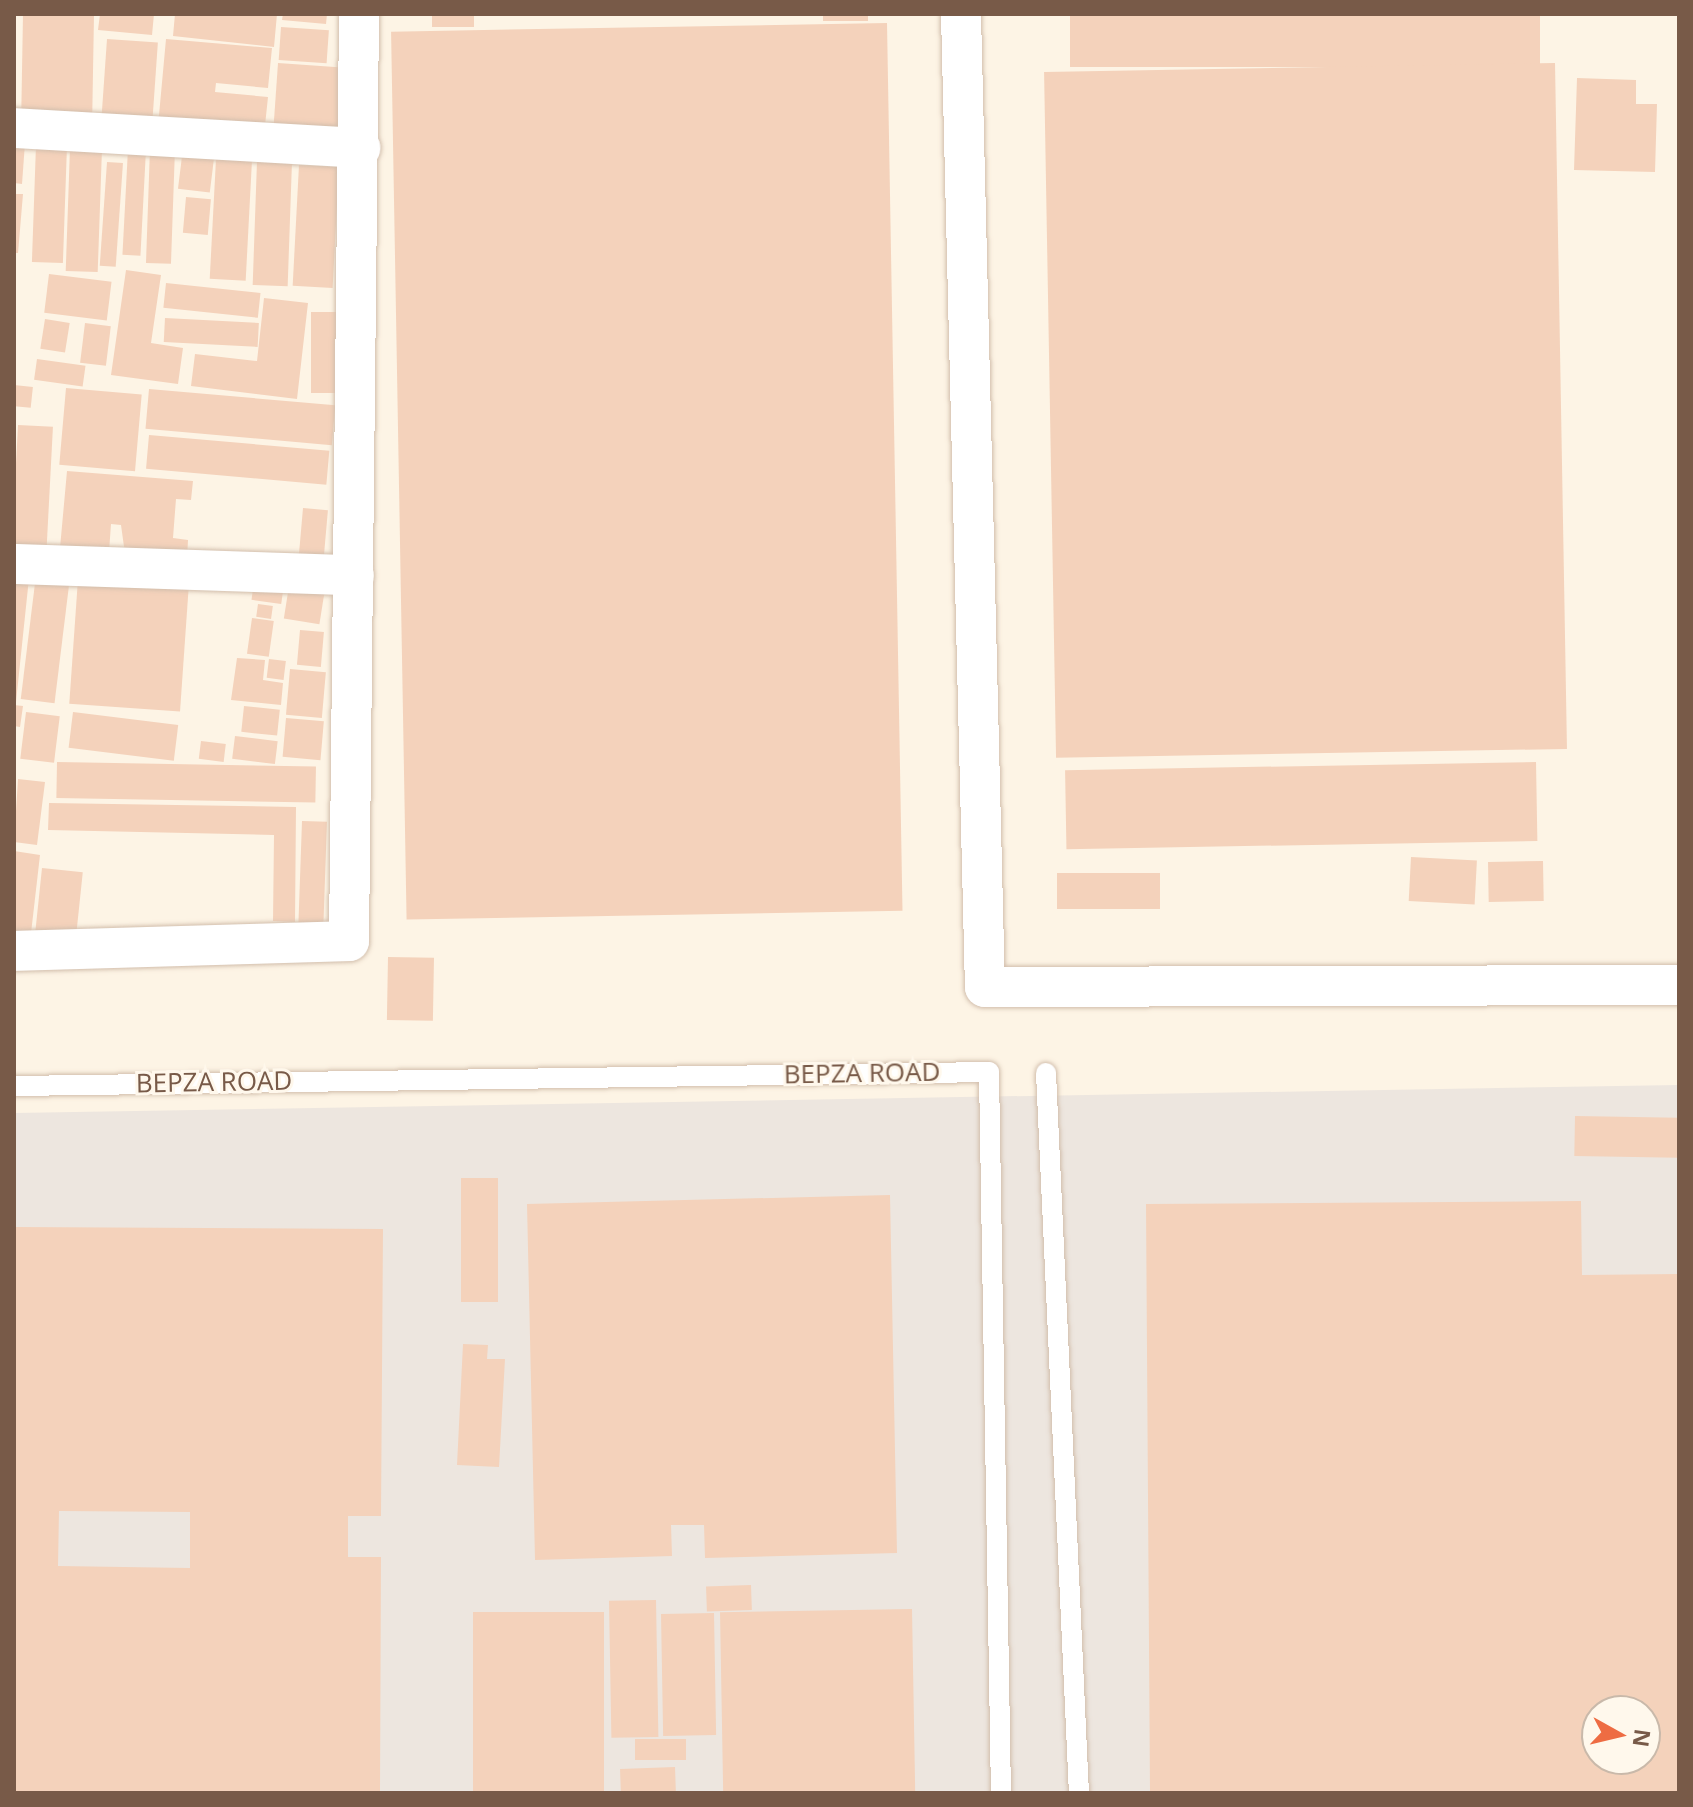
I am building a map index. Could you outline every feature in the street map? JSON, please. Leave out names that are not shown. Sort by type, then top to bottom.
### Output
[{"type":"street","points":[[14,951],[349,941],[360,148],[359,14]]},
{"type":"street","points":[[961,14],[985,987],[1679,985]]},
{"type":"street","points":[[14,128],[360,148]]},
{"type":"street","points":[[14,564],[354,575]]},
{"type":"lane","name":"BEPZA ROAD","points":[[14,1086],[989,1072],[1001,1793]]},
{"type":"lane","points":[[1046,1073],[1079,1793]]},
{"type":"shaded area","points":[[1679,1085],[1679,1793],[14,1793],[14,1113]]},
{"type":"building","points":[[23,14],[94,15],[92,115],[21,114]]},
{"type":"building","points":[[100,14],[154,14],[152,35],[98,30]]},
{"type":"building","points":[[175,14],[277,14],[274,47],[173,36]]},
{"type":"building","points":[[283,14],[327,14],[326,24],[282,20]]},
{"type":"building","points":[[432,14],[474,14],[474,27],[432,27]]},
{"type":"building","points":[[823,14],[868,14],[868,21],[823,21]]},
{"type":"building","points":[[1070,14],[1540,14],[1540,67],[1070,67]]},
{"type":"building","points":[[887,23],[902,911],[407,920],[391,32]]},
{"type":"building","points":[[281,27],[329,30],[327,63],[279,60]]},
{"type":"building","points":[[107,39],[158,43],[153,119],[102,116]]},
{"type":"building","points":[[166,39],[272,48],[268,88],[216,83],[215,92],[268,97],[264,135],[158,126]]},
{"type":"building","points":[[278,63],[342,67],[337,131],[274,127]]},
{"type":"building","points":[[1555,63],[1567,749],[1056,758],[1044,72]]},
{"type":"building","points":[[1577,78],[1636,80],[1636,104],[1657,104],[1655,172],[1574,170]]},
{"type":"building","points":[[14,142],[25,143],[22,184],[14,183]]},
{"type":"building","points":[[36,145],[67,146],[63,263],[32,262]]},
{"type":"building","points":[[70,148],[102,149],[98,272],[66,271]]},
{"type":"building","points":[[150,148],[175,149],[171,264],[146,263]]},
{"type":"building","points":[[183,148],[215,152],[210,193],[178,189]]},
{"type":"building","points":[[128,149],[146,150],[140,256],[122,255]]},
{"type":"building","points":[[216,159],[252,161],[246,281],[210,279]]},
{"type":"building","points":[[257,161],[292,162],[288,286],[253,285]]},
{"type":"building","points":[[107,162],[123,163],[116,267],[100,266]]},
{"type":"building","points":[[299,165],[339,167],[333,288],[293,286]]},
{"type":"building","points":[[14,194],[23,194],[18,253],[14,253]]},
{"type":"building","points":[[186,197],[211,199],[208,235],[183,233]]},
{"type":"building","points":[[126,270],[161,275],[151,343],[183,348],[178,384],[111,375]]},
{"type":"building","points":[[49,274],[112,282],[107,320],[44,313]]},
{"type":"building","points":[[166,283],[260,293],[258,318],[163,308]]},
{"type":"building","points":[[264,298],[308,303],[297,399],[191,386],[195,354],[257,361]]},
{"type":"building","points":[[311,312],[338,312],[338,393],[311,393]]},
{"type":"building","points":[[165,318],[259,323],[258,347],[164,342]]},
{"type":"building","points":[[45,319],[70,323],[65,353],[40,349]]},
{"type":"building","points":[[85,323],[111,326],[106,366],[80,363]]},
{"type":"building","points":[[37,359],[86,366],[83,387],[34,380]]},
{"type":"building","points":[[14,385],[33,387],[31,408],[14,406]]},
{"type":"building","points":[[66,388],[142,395],[135,471],[59,465]]},
{"type":"building","points":[[149,389],[335,405],[332,445],[146,429]]},
{"type":"building","points":[[18,425],[53,427],[46,554],[14,552]]},
{"type":"building","points":[[149,435],[329,451],[326,485],[146,469]]},
{"type":"building","points":[[67,471],[193,481],[191,500],[176,499],[173,538],[188,540],[187,559],[125,554],[121,525],[111,524],[109,552],[60,548]]},
{"type":"building","points":[[303,508],[328,510],[323,568],[298,566]]},
{"type":"building","points":[[36,575],[70,579],[55,703],[21,699]]},
{"type":"building","points":[[14,576],[29,578],[16,702],[14,702]]},
{"type":"building","points":[[78,579],[189,587],[180,711],[69,704]]},
{"type":"building","points":[[254,582],[284,586],[281,604],[251,600]]},
{"type":"building","points":[[289,586],[325,592],[319,624],[284,619]]},
{"type":"building","points":[[258,604],[273,606],[271,619],[256,617]]},
{"type":"building","points":[[252,618],[274,621],[269,657],[247,654]]},
{"type":"building","points":[[300,630],[324,632],[321,667],[297,665]]},
{"type":"building","points":[[237,658],[265,660],[263,680],[283,683],[281,705],[231,700]]},
{"type":"building","points":[[269,659],[286,661],[284,680],[267,678]]},
{"type":"building","points":[[290,669],[326,672],[322,718],[286,715]]},
{"type":"building","points":[[14,705],[23,706],[20,727],[14,726]]},
{"type":"building","points":[[244,706],[280,710],[277,736],[241,732]]},
{"type":"building","points":[[26,712],[60,716],[54,763],[20,759]]},
{"type":"building","points":[[73,712],[178,725],[174,761],[69,748]]},
{"type":"building","points":[[286,718],[324,721],[320,760],[283,757]]},
{"type":"building","points":[[235,736],[278,741],[275,764],[232,759]]},
{"type":"building","points":[[201,741],[226,744],[224,762],[199,759]]},
{"type":"building","points":[[57,762],[316,767],[315,803],[56,798]]},
{"type":"building","points":[[1536,762],[1537,841],[1066,849],[1065,770]]},
{"type":"building","points":[[18,779],[45,782],[37,845],[14,842]]},
{"type":"building","points":[[49,803],[296,807],[295,922],[273,921],[274,835],[48,830]]},
{"type":"building","points":[[302,821],[327,822],[323,924],[298,923]]},
{"type":"building","points":[[14,851],[40,855],[30,942],[14,940]]},
{"type":"building","points":[[1411,857],[1477,860],[1475,904],[1409,901]]},
{"type":"building","points":[[1543,861],[1544,901],[1489,902],[1488,862]]},
{"type":"building","points":[[42,868],[83,872],[76,938],[35,934]]},
{"type":"building","points":[[1057,873],[1160,873],[1160,909],[1057,909]]},
{"type":"building","points":[[388,957],[434,958],[433,1021],[387,1020]]},
{"type":"building","points":[[1575,1116],[1679,1118],[1678,1158],[1574,1156]]},
{"type":"building","points":[[461,1178],[498,1178],[498,1302],[461,1302]]},
{"type":"building","points":[[890,1195],[897,1553],[705,1558],[704,1525],[671,1525],[672,1556],[535,1560],[527,1204]]},
{"type":"building","points":[[1581,1201],[1582,1275],[1679,1274],[1679,1793],[1150,1793],[1146,1204]]},
{"type":"building","points":[[14,1227],[383,1229],[381,1516],[348,1516],[348,1557],[381,1557],[380,1793],[14,1793]],"holes":[[[59,1511],[190,1512],[190,1568],[58,1566]]]},
{"type":"building","points":[[463,1344],[488,1345],[487,1359],[505,1359],[499,1467],[457,1465]]},
{"type":"building","points":[[751,1585],[752,1610],[707,1612],[706,1587]]},
{"type":"building","points":[[656,1600],[658,1737],[611,1738],[609,1601]]},
{"type":"building","points":[[912,1609],[915,1793],[723,1793],[720,1612]]},
{"type":"building","points":[[473,1612],[604,1612],[604,1793],[473,1793]]},
{"type":"building","points":[[714,1613],[716,1735],[663,1736],[661,1614]]},
{"type":"building","points":[[635,1739],[686,1739],[686,1760],[635,1760]]},
{"type":"building","points":[[675,1767],[676,1793],[621,1793],[620,1769]]}]
